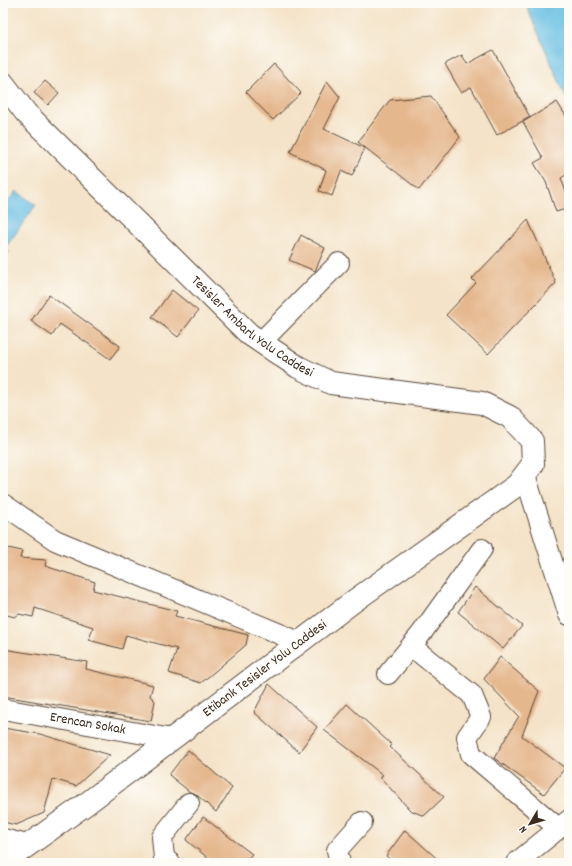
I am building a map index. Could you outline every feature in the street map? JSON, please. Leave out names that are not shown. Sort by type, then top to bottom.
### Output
[{"type":"street","name":"Tesisler Ambarlı Yolu Caddesi","points":[[3,83],[26,113],[245,330],[261,342],[298,367],[331,383],[482,403],[510,417],[532,441],[533,464],[525,474]]},
{"type":"street","points":[[261,342],[339,263]]},
{"type":"street","points":[[525,474],[569,615]]},
{"type":"street","name":"Etibank Tesisler Yolu Caddesi","points":[[4,863],[86,804],[360,596],[517,485],[525,474]]},
{"type":"street","points":[[3,504],[55,540],[299,642]]},
{"type":"street","points":[[388,674],[411,646],[482,549]]},
{"type":"street","points":[[411,646],[472,695],[481,718],[467,737],[471,754],[564,824],[516,863]]},
{"type":"street","name":"Erencan Sokak","points":[[3,709],[172,739]]},
{"type":"street","points":[[170,863],[164,858],[162,837],[189,804]]},
{"type":"street","points":[[340,863],[337,850],[362,822]]},
{"type":"street","points":[[3,839],[27,845]]},
{"type":"water","points":[[525,3],[569,3],[569,104]]},
{"type":"water","points":[[16,191],[36,205],[6,247],[9,252],[3,261],[3,209]]},
{"type":"building","points":[[493,50],[530,117],[497,135],[471,87],[461,92],[445,64],[462,55],[467,64]]},
{"type":"building","points":[[274,64],[301,93],[273,120],[246,92]]},
{"type":"building","points":[[45,81],[59,93],[48,105],[34,93]]},
{"type":"building","points":[[327,81],[340,97],[324,129],[365,148],[352,176],[341,171],[332,196],[319,191],[326,170],[290,152]]},
{"type":"building","points":[[431,96],[460,137],[419,190],[358,142],[390,100]]},
{"type":"building","points":[[557,102],[569,121],[569,138],[563,142],[569,152],[569,173],[561,178],[569,200],[569,208],[556,212],[546,182],[534,163],[543,158],[523,122]]},
{"type":"building","points":[[528,220],[556,283],[488,354],[446,315],[476,283],[472,279]]},
{"type":"building","points":[[301,235],[325,248],[315,271],[289,260]]},
{"type":"building","points":[[172,290],[198,311],[178,337],[152,317]]},
{"type":"building","points":[[49,295],[120,346],[110,359],[60,324],[52,336],[31,321]]},
{"type":"building","points":[[3,547],[22,551],[20,558],[46,560],[45,566],[95,582],[93,590],[177,611],[175,616],[248,635],[246,645],[201,683],[169,673],[177,649],[126,635],[122,649],[89,640],[93,627],[35,608],[33,617],[19,614],[15,617],[3,614]]},
{"type":"building","points":[[475,587],[522,626],[503,649],[458,612]]},
{"type":"building","points":[[3,649],[87,662],[86,669],[153,685],[150,696],[155,701],[151,721],[3,696]]},
{"type":"building","points":[[500,657],[539,691],[522,736],[565,768],[544,794],[494,758],[519,716],[484,679]]},
{"type":"building","points":[[269,684],[317,727],[299,752],[254,712]]},
{"type":"building","points":[[347,704],[392,745],[390,747],[444,797],[424,816],[410,810],[380,777],[383,775],[324,730]]},
{"type":"building","points":[[3,728],[40,734],[110,755],[76,786],[53,779],[44,813],[16,825],[3,822]]},
{"type":"building","points":[[188,750],[232,788],[216,812],[196,794],[190,792],[169,775]]},
{"type":"building","points":[[203,817],[252,854],[244,863],[214,863],[186,840]]},
{"type":"building","points":[[405,830],[442,863],[394,863],[386,856]]}]
